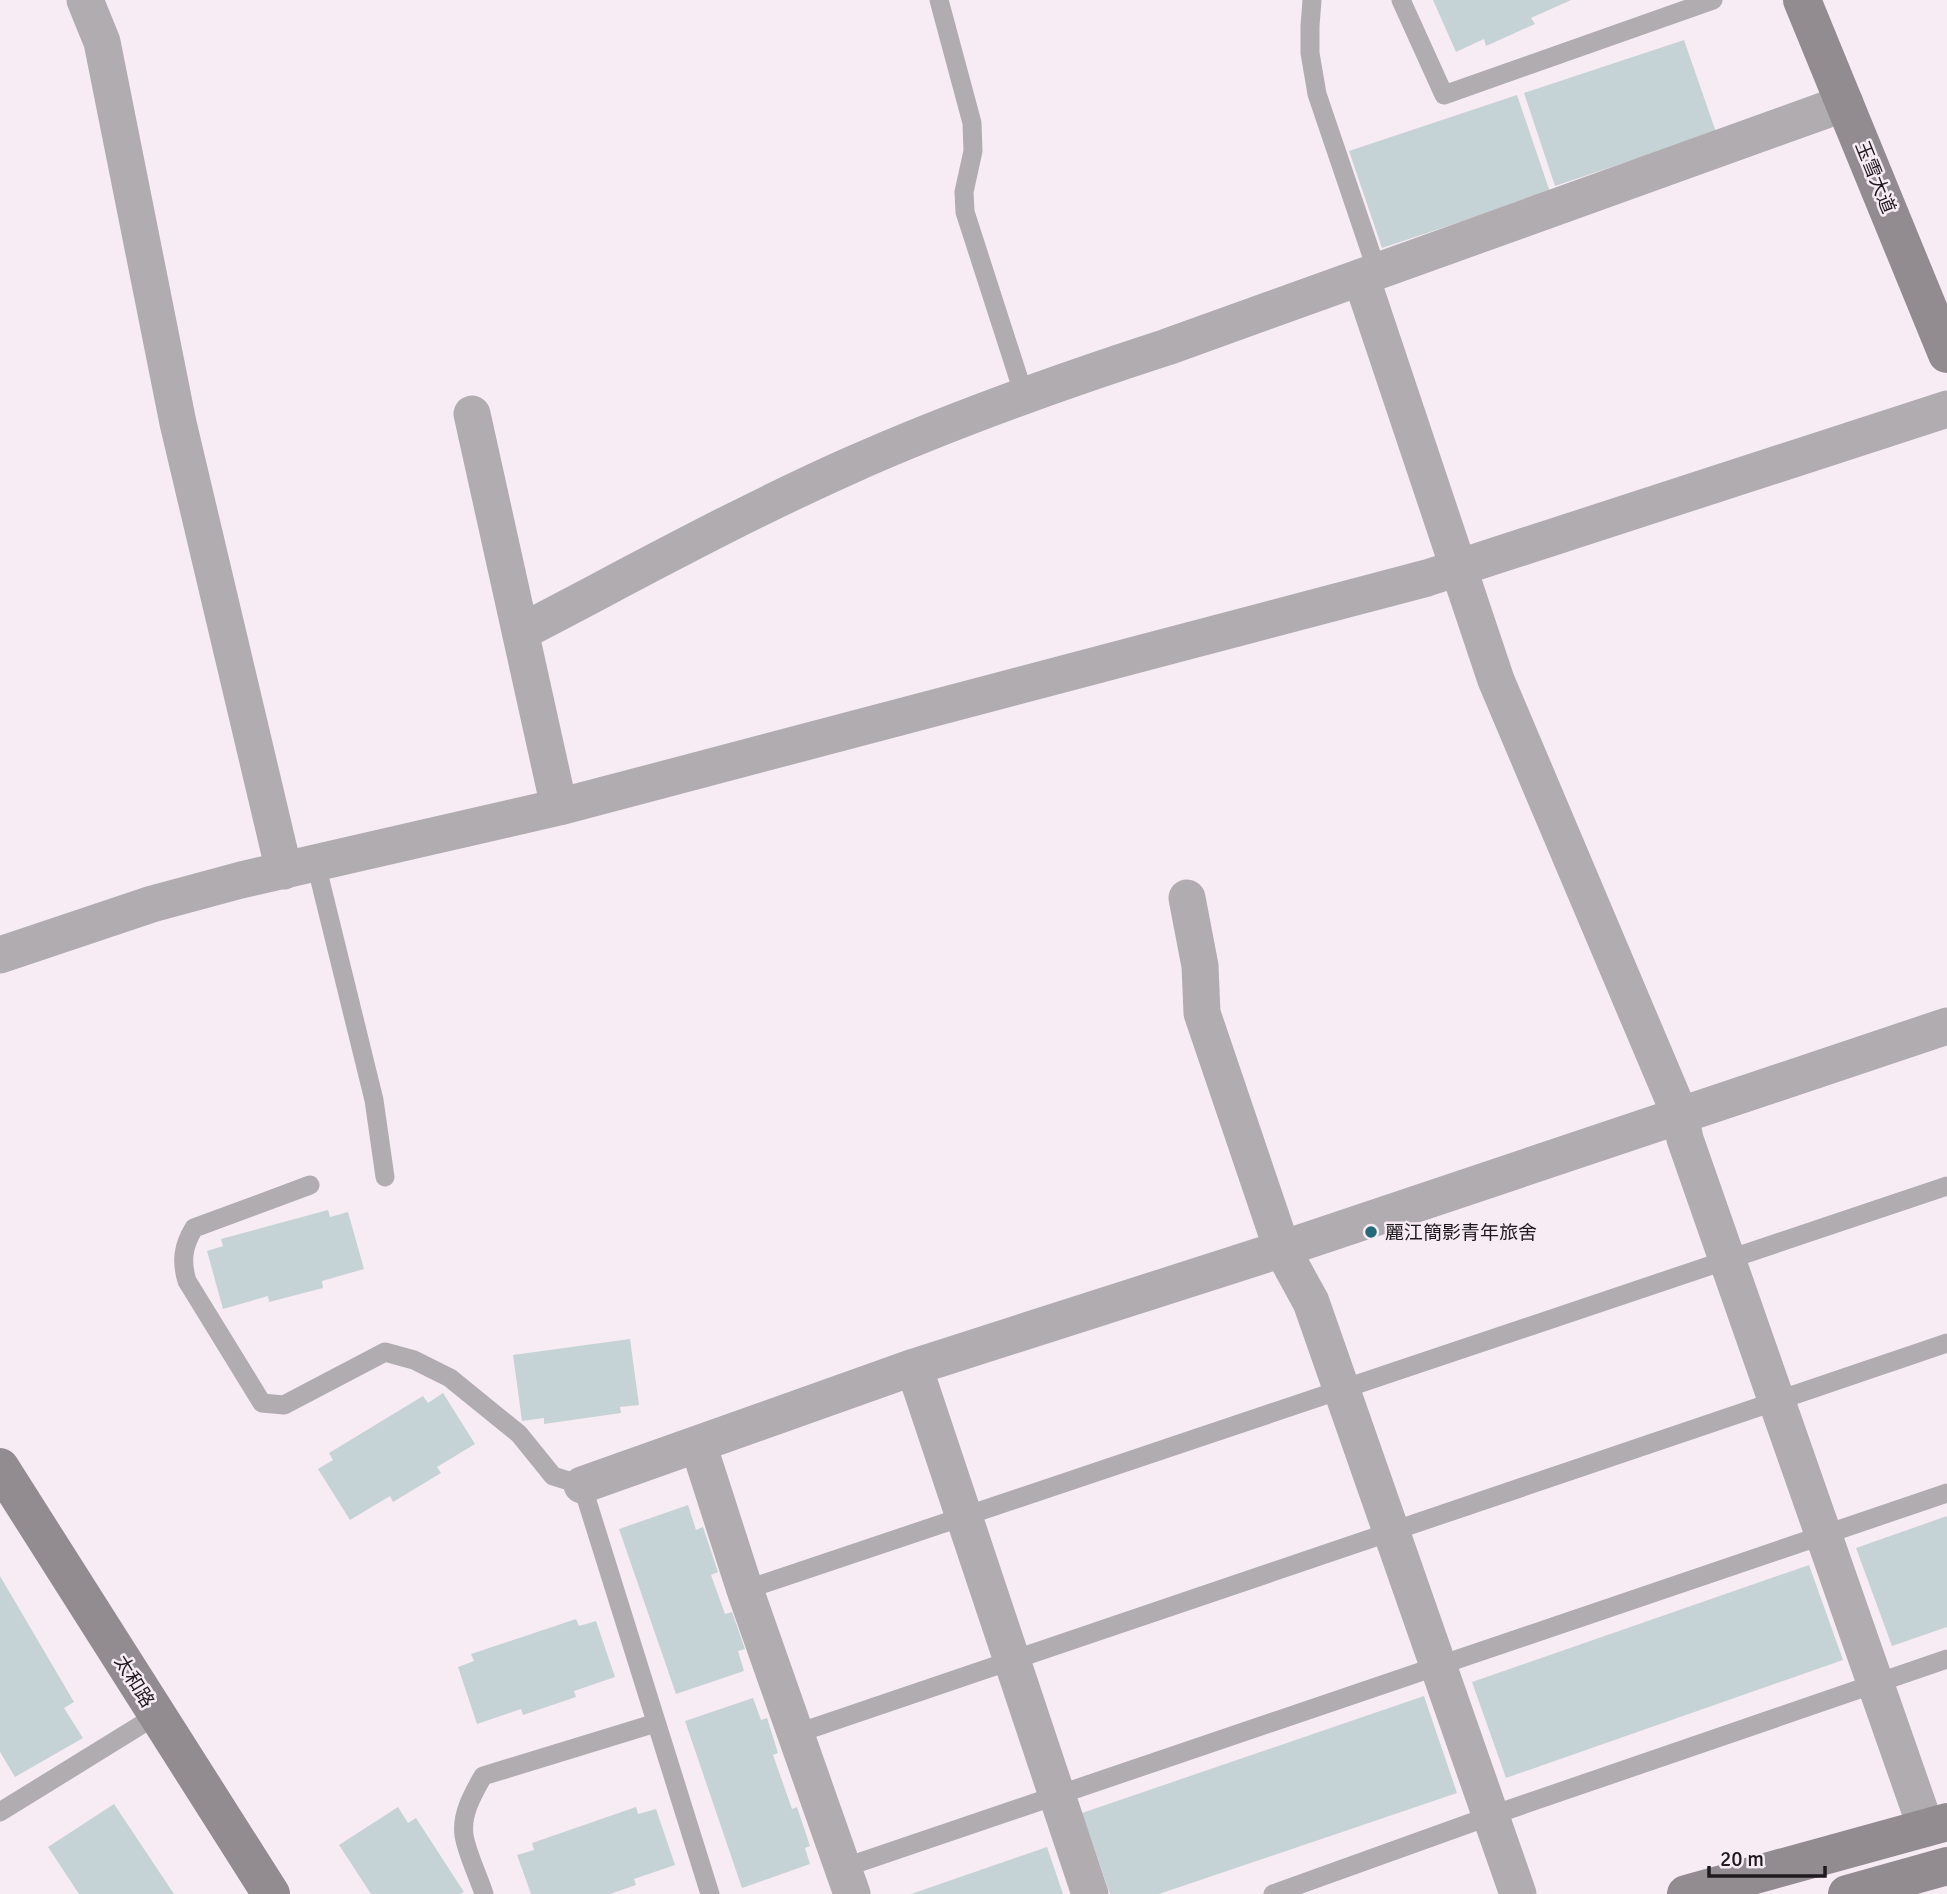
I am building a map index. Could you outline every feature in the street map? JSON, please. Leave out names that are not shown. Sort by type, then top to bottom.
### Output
[{"type":"main road","name":"玉雪大道","points":[[1802,0],[1947,354]]},
{"type":"main road","name":"太和路","points":[[6,1491],[157,1715],[271,1894]]},
{"type":"main road","points":[[1686,1894],[1936,1825]]},
{"type":"main road","points":[[1847,1894],[1947,1866]]},
{"type":"street","points":[[85,0],[102,42],[178,422],[300,867]]},
{"type":"street","points":[[521,632],[747,514],[838,471],[952,423],[1845,103]]},
{"type":"street","points":[[1369,274],[1458,569],[1496,680],[1680,1115],[1685,1139],[1876,1684],[1936,1825]]},
{"type":"street","points":[[0,955],[152,904],[559,807],[1458,569],[1947,409]]},
{"type":"street","points":[[472,414],[559,807]]},
{"type":"street","points":[[1187,898],[1200,966],[1202,1013],[1282,1249],[1311,1302],[1518,1894]]},
{"type":"street","points":[[582,1485],[914,1367],[1282,1249],[1947,1026]]},
{"type":"street","points":[[914,1367],[1090,1894]]},
{"type":"street","points":[[698,1444],[744,1590],[848,1881]]},
{"type":"lane","points":[[939,0],[971,123],[973,151],[964,192],[965,212],[1024,395]]},
{"type":"lane","points":[[1312,0],[1310,53],[1317,94],[1369,274]]},
{"type":"lane","points":[[1401,0],[1444,95],[1713,0]]},
{"type":"lane","points":[[300,867],[374,1100],[385,1177]]},
{"type":"lane","points":[[310,1185],[194,1228],[183,1253],[187,1281],[262,1403],[284,1405],[385,1352],[414,1360],[450,1378],[519,1434],[553,1476],[582,1485],[710,1894]]},
{"type":"lane","points":[[744,1590],[1947,1186]]},
{"type":"lane","points":[[795,1734],[1947,1343]]},
{"type":"lane","points":[[848,1881],[1057,1795],[1947,1493]]},
{"type":"lane","points":[[1273,1894],[1490,1816],[1947,1659]]},
{"type":"lane","points":[[0,1812],[157,1715]]},
{"type":"lane","points":[[484,1894],[464,1834],[470,1800],[482,1776],[656,1723]]},
{"type":"building","points":[[1433,0],[1571,0],[1531,18],[1535,24],[1486,46],[1484,39],[1456,52]]},
{"type":"building","points":[[1684,40],[1716,132],[1555,186],[1524,93]]},
{"type":"building","points":[[1517,95],[1550,192],[1382,248],[1349,151]]},
{"type":"building","points":[[328,1210],[330,1217],[348,1212],[364,1269],[322,1281],[323,1288],[269,1302],[268,1296],[223,1309],[207,1251],[223,1246],[221,1239]]},
{"type":"building","points":[[630,1339],[639,1405],[620,1407],[621,1413],[544,1424],[544,1418],[522,1421],[513,1355]]},
{"type":"building","points":[[443,1393],[475,1444],[437,1467],[441,1473],[393,1502],[390,1496],[350,1520],[318,1469],[333,1460],[329,1453],[423,1396],[428,1403]]},
{"type":"building","points":[[688,1505],[696,1530],[703,1527],[718,1572],[711,1575],[725,1614],[732,1612],[745,1649],[738,1651],[744,1671],[676,1694],[619,1529]]},
{"type":"building","points":[[1947,1516],[1947,1627],[1892,1646],[1856,1548]]},
{"type":"building","points":[[1809,1565],[1843,1660],[1506,1778],[1472,1682]]},
{"type":"building","points":[[0,1576],[74,1702],[64,1708],[83,1738],[15,1777],[0,1752]]},
{"type":"building","points":[[576,1619],[579,1626],[596,1621],[615,1677],[574,1691],[576,1697],[523,1715],[521,1709],[477,1724],[458,1667],[474,1661],[471,1654]]},
{"type":"building","points":[[1424,1696],[1457,1793],[1159,1894],[1110,1894],[1082,1813]]},
{"type":"building","points":[[753,1698],[761,1720],[767,1718],[778,1753],[773,1755],[792,1809],[797,1807],[810,1846],[805,1848],[810,1864],[742,1888],[685,1721]]},
{"type":"building","points":[[114,1804],[174,1894],[79,1894],[48,1847]]},
{"type":"building","points":[[398,1807],[408,1823],[416,1818],[464,1892],[371,1894],[339,1845]]},
{"type":"building","points":[[636,1807],[638,1814],[656,1809],[675,1865],[634,1879],[636,1885],[610,1894],[531,1894],[517,1855],[534,1850],[532,1843]]},
{"type":"building","points":[[1047,1847],[1063,1894],[911,1894]]},
{"type":"place","name":"麗江簡影青年旅舍","points":[[1371,1232]]}]
